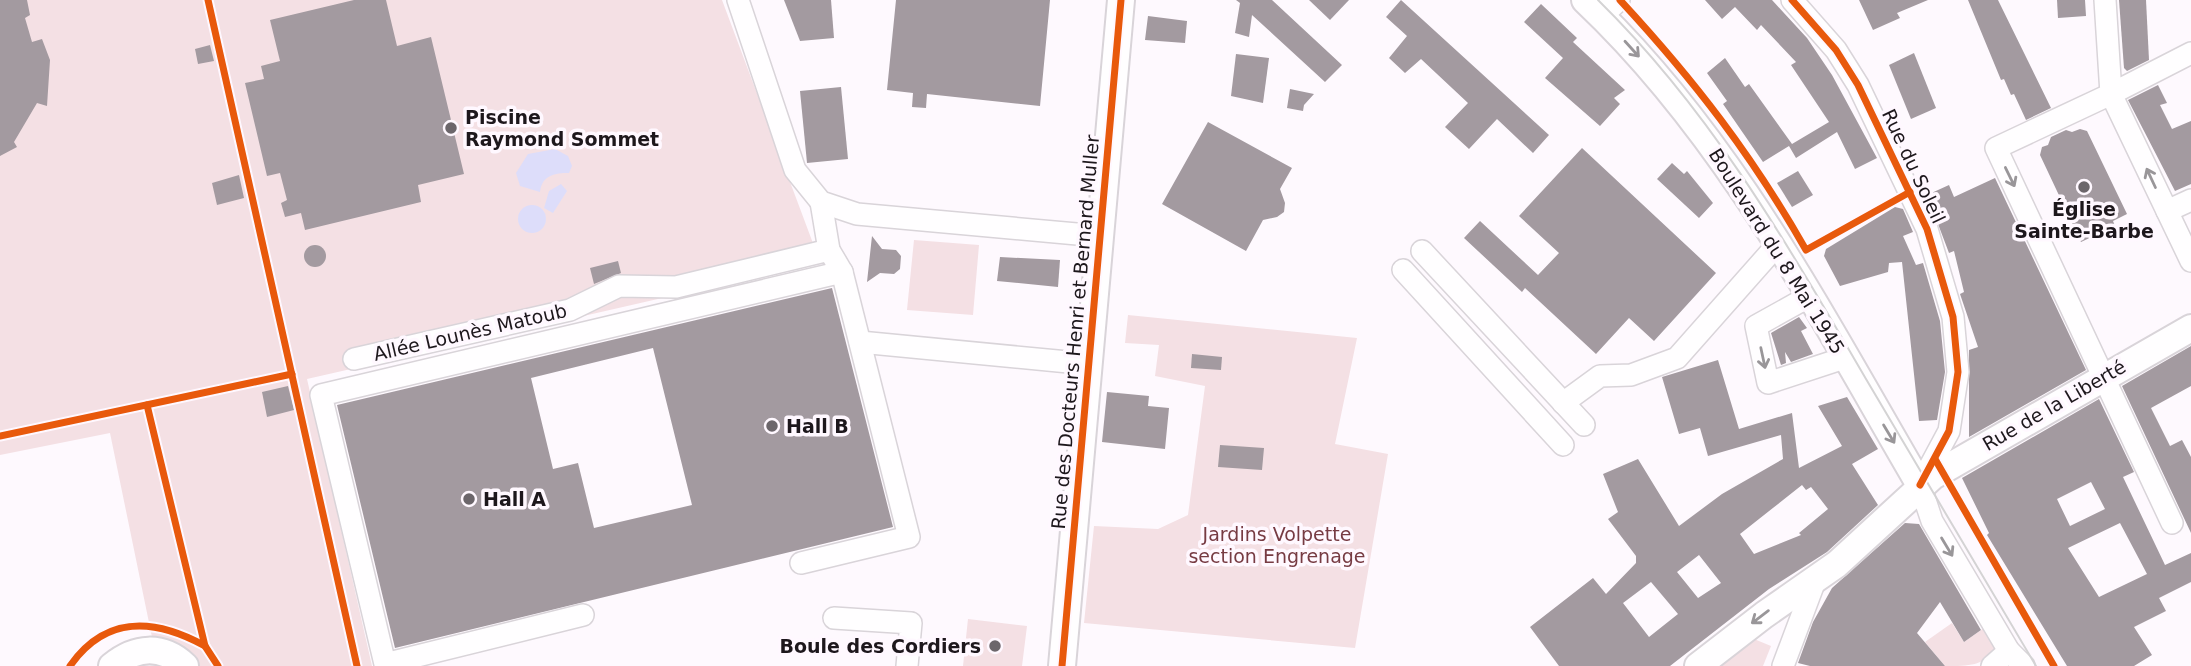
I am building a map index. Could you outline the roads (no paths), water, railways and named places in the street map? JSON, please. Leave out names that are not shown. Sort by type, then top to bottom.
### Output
[{"type":"main road","name":"Rue des Docteurs Henri et Bernard Muller","points":[[1062,666],[1121,0]]},
{"type":"main road","name":"Boulevard du 8 Mai 1945","points":[[1602,5],[1685,110],[1741,188],[1920,485]]},
{"type":"main road","name":"Rue de la Liberté","points":[[1698,666],[1837,564],[1920,485],[2191,328]]},
{"type":"main road","points":[[112,666],[138,651],[154,650],[170,654],[185,666]]},
{"type":"street","points":[[738,0],[795,170],[821,202],[829,250],[842,272],[909,537],[801,563]]},
{"type":"street","name":"Rue du Soleil","points":[[1792,0],[1836,50],[1858,85],[1927,229],[1953,317],[1958,372],[1948,431],[1920,485]]},
{"type":"street","points":[[2105,0],[2111,94],[2191,261]]},
{"type":"street","points":[[2172,523],[1996,148],[2191,53]]},
{"type":"street","points":[[2167,211],[2191,200]]},
{"type":"street","points":[[821,202],[857,214],[1099,236]]},
{"type":"street","points":[[1563,403],[1600,376],[1631,375],[1677,358],[1777,245]]},
{"type":"street","name":"Allée Lounès Matoub","points":[[354,359],[570,310],[620,286],[676,287],[829,250]]},
{"type":"street","points":[[1422,251],[1584,425]]},
{"type":"street","points":[[1404,270],[1563,445]]},
{"type":"street","points":[[583,615],[385,664],[321,395],[842,272]]},
{"type":"street","points":[[1808,297],[1756,326],[1768,383],[1844,358]]},
{"type":"street","points":[[860,342],[1089,364]]},
{"type":"street","points":[[1920,485],[1932,521],[2009,651],[2024,666]]},
{"type":"street","points":[[1783,666],[1816,578]]},
{"type":"street","points":[[834,618],[911,623],[907,666]]},
{"type":"street","points":[[1992,666],[2009,651]]},
{"type":"water","points":[[555,149],[568,156],[572,166],[569,173],[550,176],[543,182],[540,192],[520,186],[516,173],[528,154]]},
{"type":"water","points":[[561,184],[567,191],[553,213],[544,208],[549,191]]},
{"type":"water","points":[[532,205],[542,209],[546,219],[542,229],[532,233],[522,229],[518,219],[522,209]]},
{"type":"tram line","points":[[1598,0],[1677,87],[1745,180],[2036,666]]},
{"type":"place","name":"Piscine Raymond Sommet","points":[[451,128]]},
{"type":"place","name":"Église Sainte-Barbe","points":[[2084,187]]},
{"type":"place","name":"Hall B","points":[[772,426]]},
{"type":"place","name":"Hall A","points":[[469,499]]},
{"type":"place","name":"Boule des Cordiers","points":[[995,646]]},
{"type":"park label","name":"Jardins Volpette section Engrenage","points":[[1277,545]]}]
